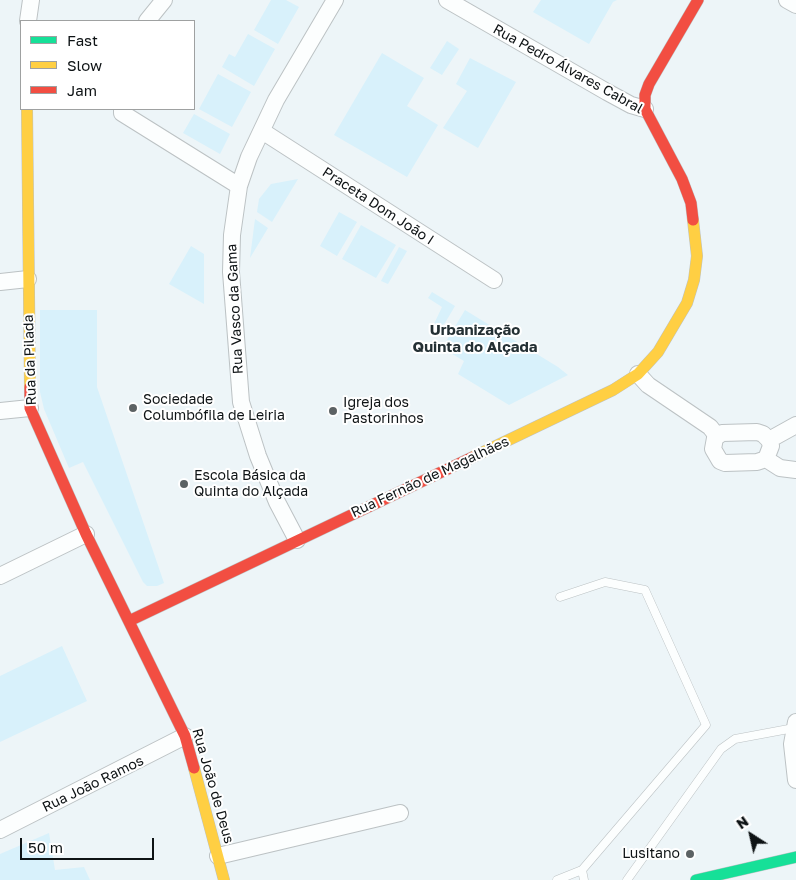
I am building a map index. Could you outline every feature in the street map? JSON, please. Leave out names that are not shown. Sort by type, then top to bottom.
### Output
[{"type":"street","points":[[28,20],[31,0]]},
{"type":"street","points":[[148,20],[164,0]]},
{"type":"street","name":"Rua Vasco da Gama","points":[[297,540],[258,456],[241,402],[232,272],[232,235],[239,186],[262,131],[276,100],[335,0]]},
{"type":"street","name":"Rua Pedro Álvares Cabral","points":[[447,0],[607,92],[631,105],[646,109],[682,179],[691,202],[697,256],[694,280],[687,303],[658,352],[638,374]]},
{"type":"street","points":[[646,109],[645,95],[649,84],[698,0]]},
{"type":"street","points":[[787,0],[796,5]]},
{"type":"street","name":"Rua da Pilada","points":[[27,110],[30,408],[86,534],[129,621]]},
{"type":"street","points":[[122,110],[122,113],[239,186]]},
{"type":"street","name":"Praceta Dom João I","points":[[262,131],[494,280]]},
{"type":"street","points":[[0,282],[28,279]]},
{"type":"street","points":[[638,374],[648,385],[710,426],[717,436]]},
{"type":"street","name":"Rua Fernão de Magalhães","points":[[129,621],[613,390],[638,374]]},
{"type":"street","points":[[0,411],[30,408]]},
{"type":"street","points":[[769,440],[796,425]]},
{"type":"street","points":[[766,459],[771,452],[769,440],[757,432],[722,433],[717,436],[713,449],[720,461],[725,463],[749,462],[766,459],[780,468],[796,470]]},
{"type":"street","points":[[0,576],[86,534]]},
{"type":"street","name":"Rua João de Deus","points":[[129,621],[185,736],[224,880]]},
{"type":"street","points":[[795,726],[792,744],[796,780]]},
{"type":"street","name":"Rua João Ramos","points":[[0,830],[185,736]]},
{"type":"street","points":[[218,856],[400,813]]},
{"type":"street","points":[[696,880],[796,857]]},
{"type":"lane","points":[[557,880],[582,870],[706,725],[645,590],[605,582],[560,597]]},
{"type":"lane","points":[[626,880],[721,748],[735,739],[795,726]]},
{"type":"lane","points":[[582,870],[584,880]]},
{"type":"shaded area","points":[[271,0],[286,0],[299,7],[278,44],[254,30]]},
{"type":"shaded area","points":[[541,0],[617,0],[613,2],[589,44],[533,12]]},
{"type":"shaded area","points":[[248,34],[275,49],[254,86],[222,67],[229,54],[235,57]]},
{"type":"shaded area","points":[[447,41],[459,49],[442,75],[430,68]]},
{"type":"shaded area","points":[[382,53],[424,78],[407,106],[438,125],[407,177],[334,135]]},
{"type":"shaded area","points":[[470,58],[516,82],[478,148],[443,128],[467,91],[456,84]]},
{"type":"shaded area","points":[[218,74],[251,92],[232,127],[199,109]]},
{"type":"shaded area","points":[[194,114],[230,134],[220,154],[183,133]]},
{"type":"shaded area","points":[[298,179],[272,222],[257,212],[259,199],[271,184]]},
{"type":"shaded area","points":[[339,212],[357,222],[337,256],[320,246]]},
{"type":"shaded area","points":[[255,219],[268,228],[250,258]]},
{"type":"shaded area","points":[[361,225],[396,245],[376,278],[342,259]]},
{"type":"shaded area","points":[[191,246],[204,254],[204,304],[169,284]]},
{"type":"shaded area","points":[[399,247],[407,251],[388,284],[381,281]]},
{"type":"shaded area","points":[[432,292],[455,306],[445,323],[439,327],[433,326],[442,307],[428,298]]},
{"type":"shaded area","points":[[40,310],[97,310],[97,387],[164,583],[157,586],[147,586],[143,582],[83,462],[69,468],[44,409],[40,392]]},
{"type":"shaded area","points":[[465,310],[568,375],[509,405],[458,374],[464,361],[442,348]]},
{"type":"shaded area","points":[[62,646],[87,701],[0,742],[0,676]]},
{"type":"shaded area","points":[[49,833],[55,870],[84,867],[90,880],[0,880],[0,854]]},
{"type":"traffic: fast","points":[[696,880],[796,857]]},
{"type":"traffic: slow","points":[[27,110],[30,387]]},
{"type":"traffic: slow","points":[[473,457],[613,390],[638,374],[658,352],[687,303],[694,280],[697,256],[693,220]]},
{"type":"traffic: slow","points":[[194,768],[224,880]]},
{"type":"traffic: jam","points":[[693,220],[691,203],[682,179],[645,109],[645,95],[649,84],[698,0]]},
{"type":"traffic: jam","points":[[30,387],[30,408],[86,534],[185,736],[194,768]]},
{"type":"traffic: jam","points":[[129,621],[473,457]]},
{"type":"place","name":"Sociedade Columbófila de Leiria","points":[[133,408]]},
{"type":"place","name":"Igreja dos Pastorinhos","points":[[333,411]]},
{"type":"place","name":"Escola Básica da Quinta do Alçada","points":[[184,484]]},
{"type":"place","name":"Lusitano","points":[[690,854]]},
{"type":"district","name":"Urbanização Quinta do Alçada","points":[[475,338]]}]
